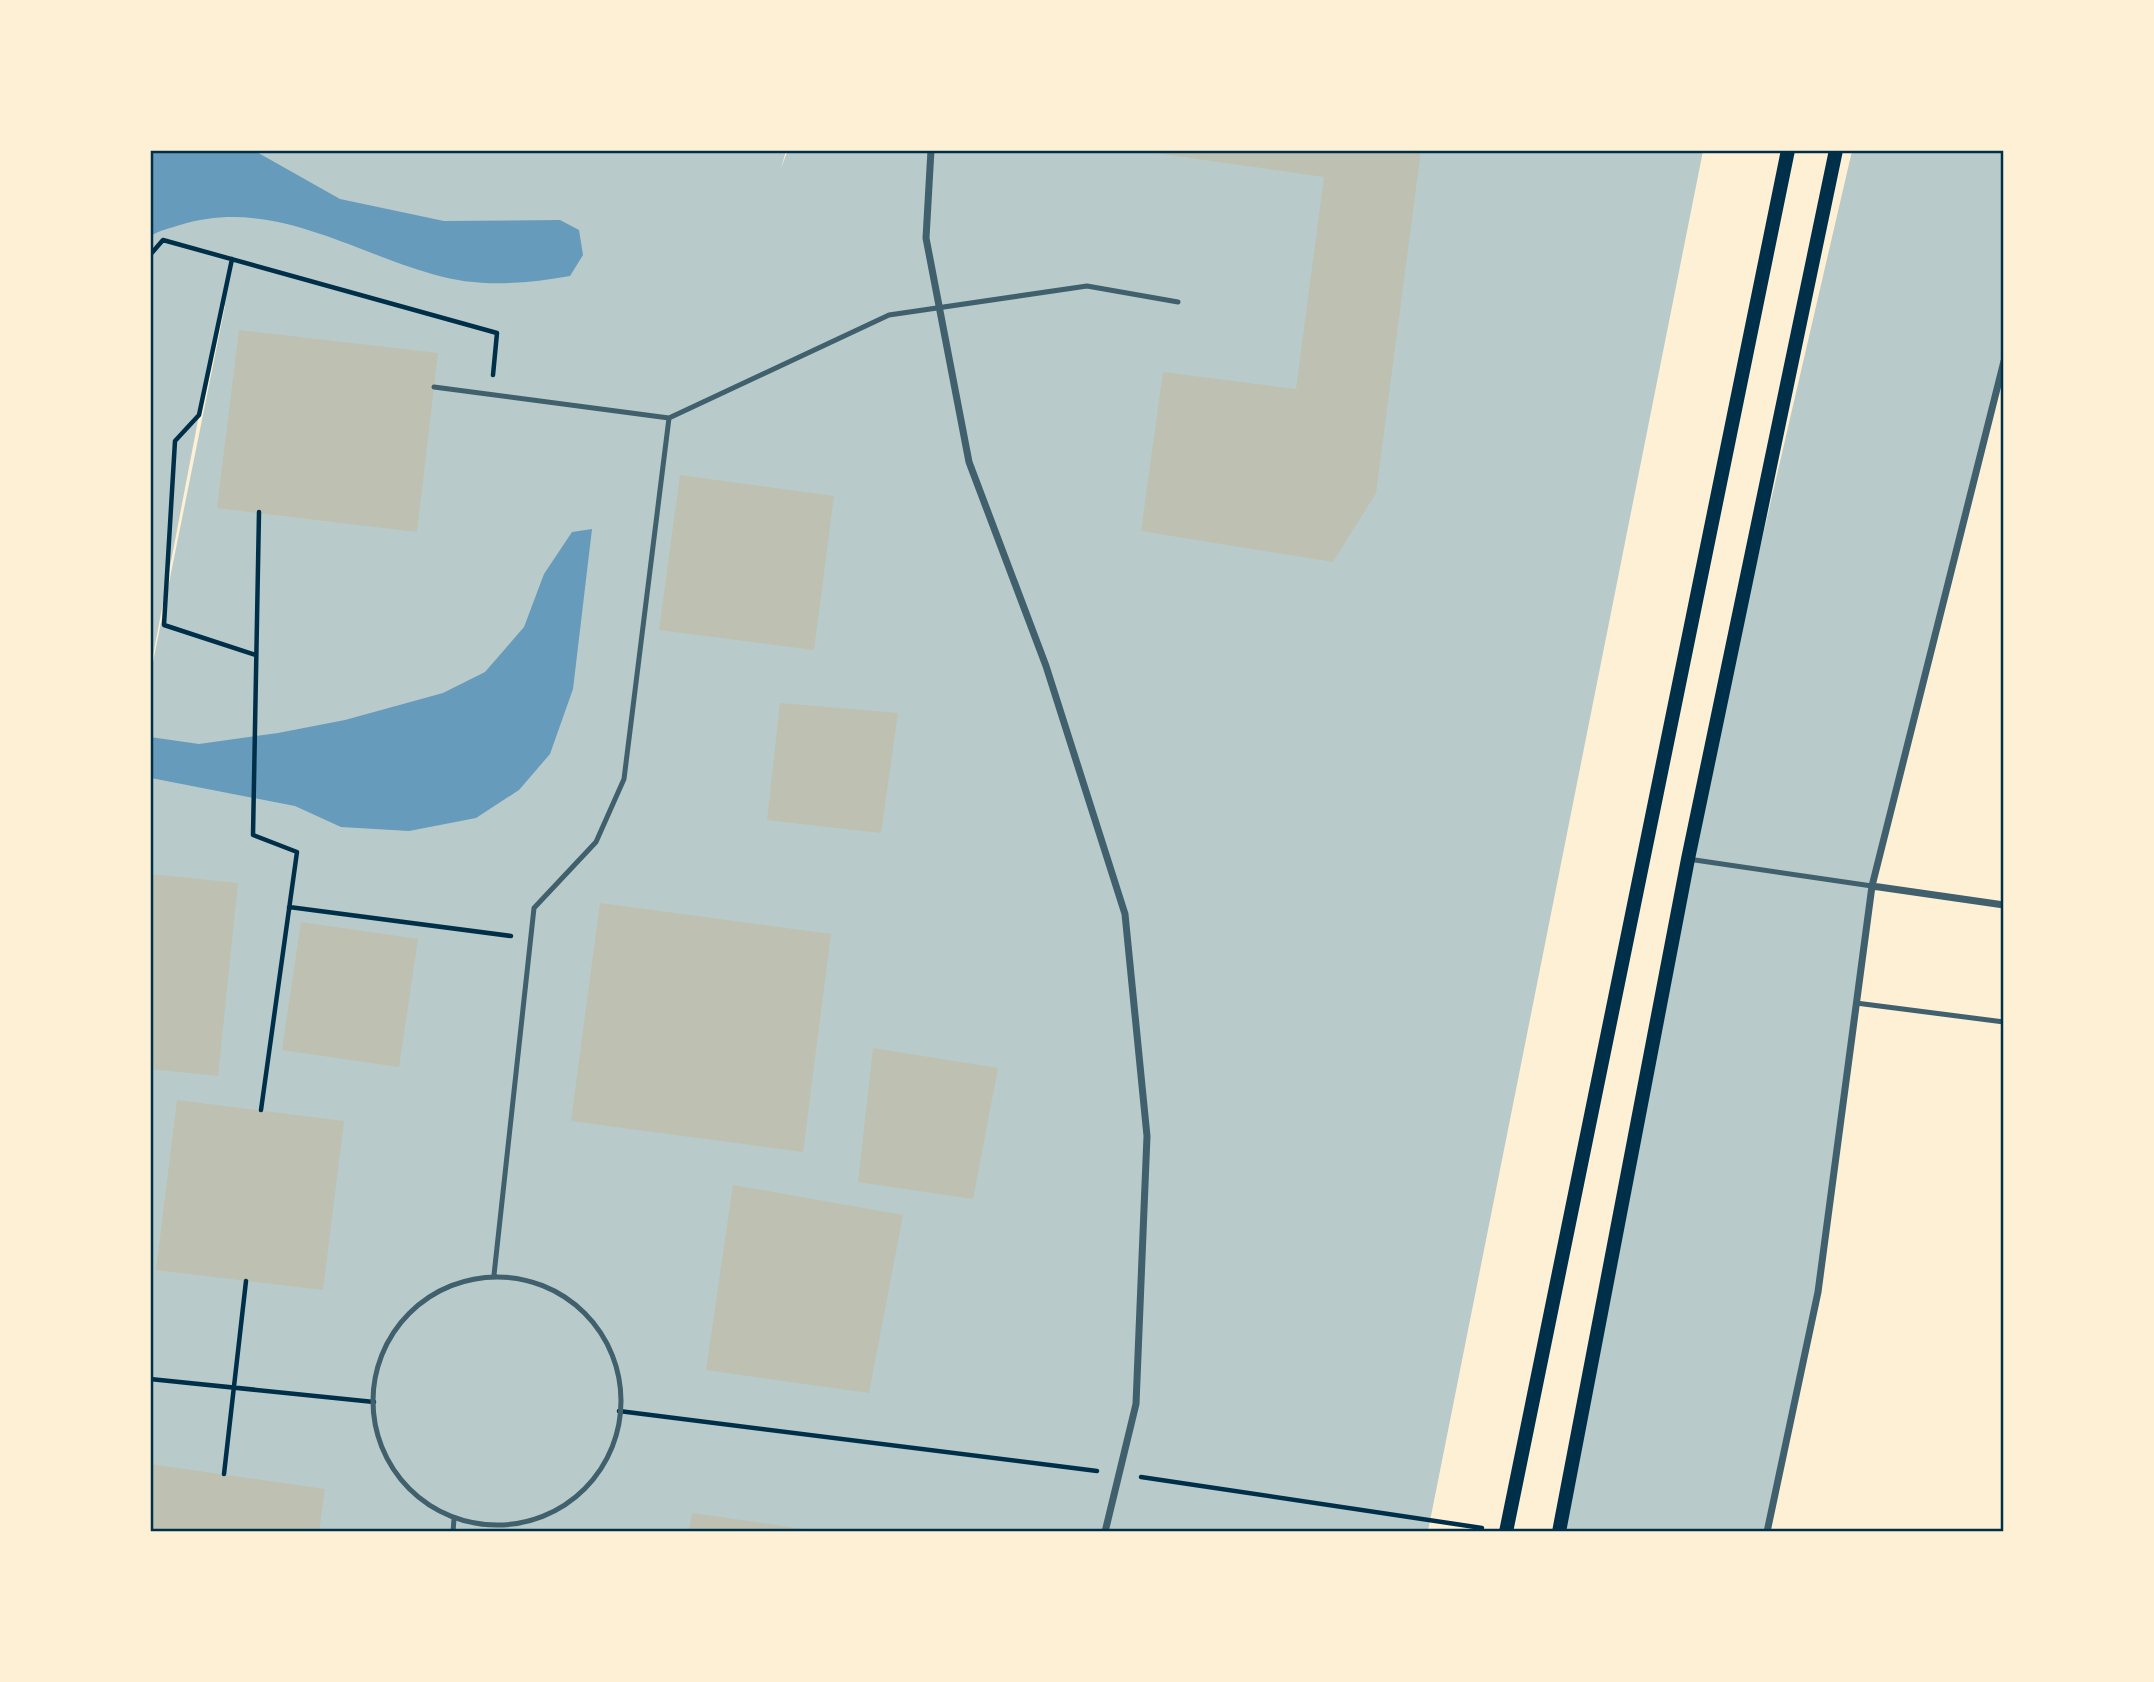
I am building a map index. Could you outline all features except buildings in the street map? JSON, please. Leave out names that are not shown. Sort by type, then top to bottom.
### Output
[{"type":"main road","points":[[1506,1531],[1788,150]]},
{"type":"main road","points":[[1559,1531],[1688,859],[1836,150]]},
{"type":"street","points":[[931,150],[926,238],[969,462],[1046,666],[1125,914],[1147,1136],[1136,1404],[1105,1531]]},
{"type":"street","points":[[1767,1531],[1818,1292],[1872,886],[2004,361]]},
{"type":"street","points":[[1872,886],[2004,905]]},
{"type":"lane","points":[[434,387],[669,418],[889,316],[939,306],[1087,286],[1178,302]]},
{"type":"lane","points":[[494,1275],[534,908],[596,842],[624,779],[669,418]]},
{"type":"lane","points":[[1688,859],[1872,886]]},
{"type":"lane","points":[[1856,1003],[2004,1023]]},
{"type":"lane","points":[[494,1275],[519,1279],[556,1292],[588,1317],[610,1349],[621,1388],[618,1428],[603,1468],[574,1499],[538,1520],[496,1527],[454,1519],[417,1498],[390,1466],[375,1427],[373,1384],[385,1346],[409,1313],[441,1290],[494,1275]]},
{"type":"lane","points":[[453,1531],[454,1519]]},
{"type":"path","points":[[150,255],[163,240],[497,333],[491,395]]},
{"type":"path","points":[[232,259],[199,415],[175,440],[164,625],[256,655]]},
{"type":"path","points":[[259,512],[253,835],[297,852],[261,1110]]},
{"type":"path","points":[[289,907],[530,939]]},
{"type":"path","points":[[223,1474],[246,1281]]},
{"type":"path","points":[[150,1379],[374,1402]]},
{"type":"path","points":[[619,1411],[1119,1474],[1506,1531]]},
{"type":"shaded area","points":[[788,150],[1703,151],[1428,1531],[151,1531],[151,672],[225,306],[220,305],[151,666],[151,151],[786,151],[781,168]]},
{"type":"shaded area","points":[[1852,151],[2003,151],[2003,361],[1872,886],[1818,1292],[1767,1531],[1554,1532],[1688,859]]},
{"type":"water","points":[[253,150],[340,199],[444,221],[560,220],[579,230],[583,255],[570,276],[518,283],[484,283],[432,274],[309,230],[246,217],[214,218],[180,225],[151,236],[151,151]]},
{"type":"water","points":[[592,529],[573,689],[550,754],[519,790],[476,818],[409,831],[341,827],[295,806],[151,778],[150,737],[199,744],[345,720],[443,693],[485,672],[524,627],[544,574],[572,532]]}]
